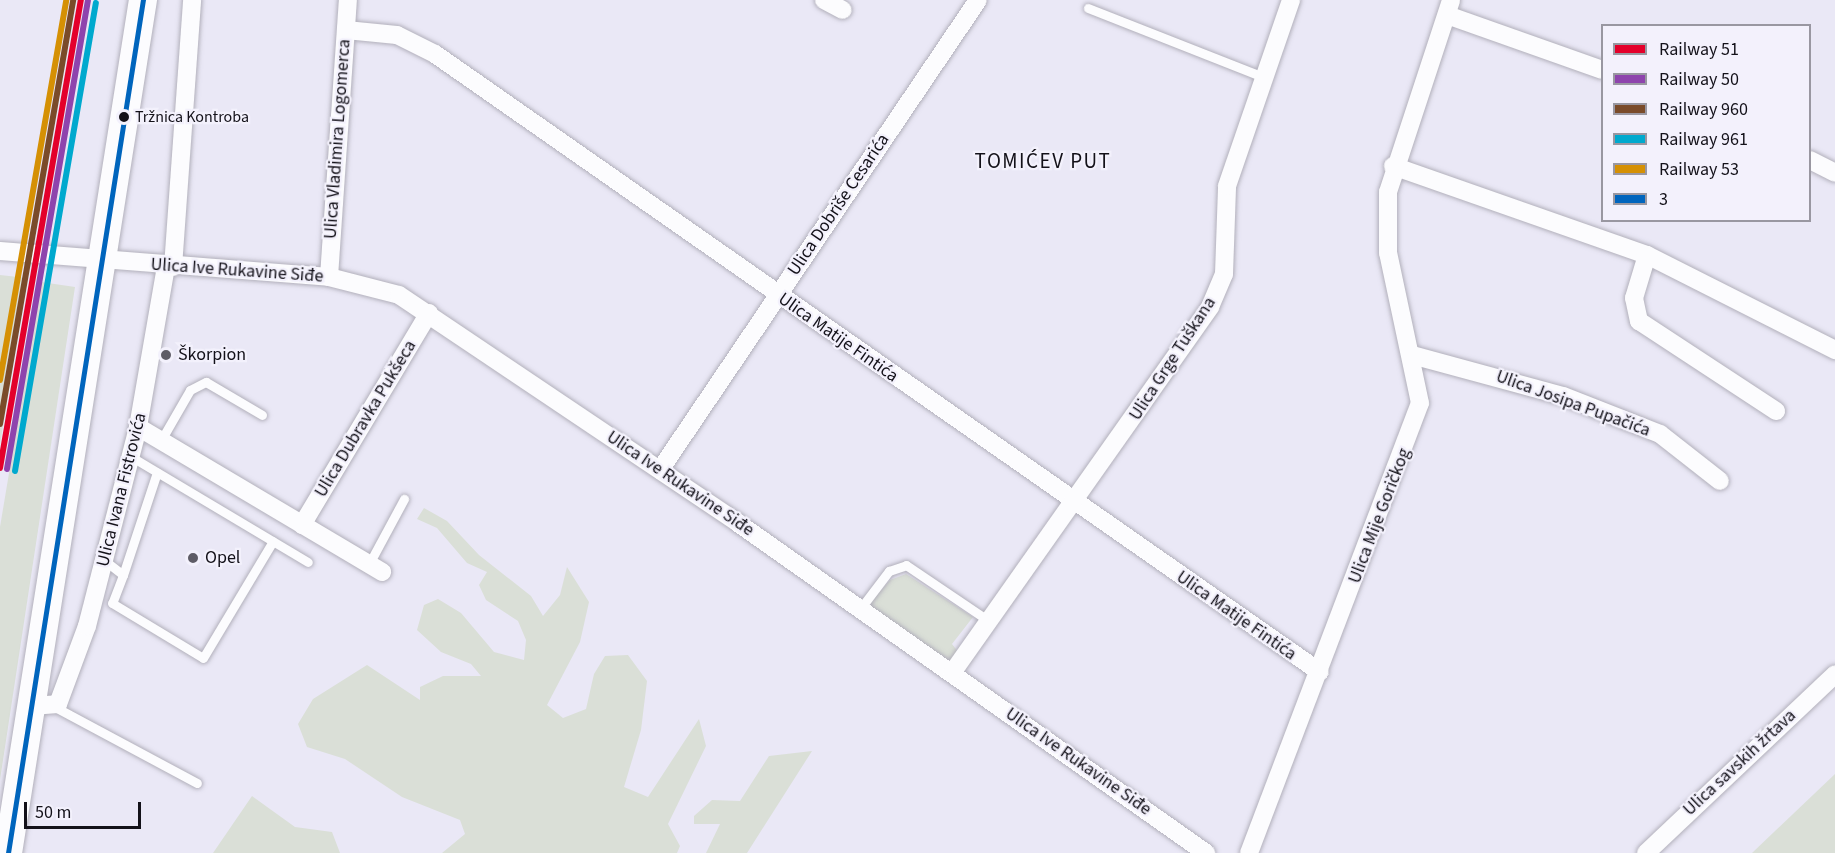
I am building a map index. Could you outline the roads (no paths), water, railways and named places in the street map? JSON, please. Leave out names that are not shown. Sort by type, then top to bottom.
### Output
[{"type":"main road","name":"Ulica Ivana Fistrovića","points":[[8,853],[43,706],[98,261],[142,0]]},
{"type":"street","name":"Ulica Ivana Fistrovića","points":[[43,706],[80,650],[138,427],[169,267],[192,0]]},
{"type":"street","name":"Ulica Vladimira Logomerca","points":[[329,277],[348,0]]},
{"type":"street","points":[[824,0],[843,10]]},
{"type":"street","name":"Ulica Dobriše Cesarića","points":[[660,470],[978,0]]},
{"type":"street","name":"Ulica Grge Tuškana","points":[[952,673],[1072,502],[1180,354],[1221,284],[1227,186],[1291,0]]},
{"type":"street","points":[[1449,7],[1601,70]]},
{"type":"street","name":"Ulica Mije Goričkog","points":[[1249,853],[1413,429],[1420,403],[1412,355],[1388,254],[1386,222],[1394,166],[1449,7]]},
{"type":"street","name":"Ulica Matije Fintića","points":[[346,30],[397,36],[435,54],[777,297],[1320,672]]},
{"type":"street","points":[[1811,161],[1835,173]]},
{"type":"street","points":[[1394,166],[1647,255],[1835,350]]},
{"type":"street","name":"Ulica Ive Rukavine Siđe","points":[[0,251],[169,267],[329,277],[378,286],[429,313],[660,470],[1206,853]]},
{"type":"street","points":[[1647,255],[1634,298],[1639,321],[1776,411]]},
{"type":"street","name":"Ulica Dubravka Pukšeca","points":[[302,525],[429,313]]},
{"type":"street","name":"Ulica Josipa Pupačića","points":[[1412,355],[1563,396],[1660,434],[1720,481]]},
{"type":"street","points":[[138,427],[375,568]]},
{"type":"street","name":"Ulica savskih žrtava","points":[[1646,853],[1835,674]]},
{"type":"lane","points":[[1088,8],[1263,77]]},
{"type":"lane","points":[[160,442],[190,390],[206,382],[262,416]]},
{"type":"lane","points":[[130,456],[308,562]]},
{"type":"lane","points":[[157,472],[112,603],[203,657],[273,541]]},
{"type":"lane","points":[[375,568],[404,499]]},
{"type":"lane","points":[[104,560],[123,575]]},
{"type":"lane","points":[[860,609],[889,571],[906,565],[989,621]]},
{"type":"lane","points":[[43,706],[197,783]]},
{"type":"rail line","name":"53","points":[[0,380],[66,0]]},
{"type":"rail line","name":"960","points":[[0,424],[73,0]]},
{"type":"rail line","name":"51","points":[[0,468],[81,0]]},
{"type":"rail line","name":"50","points":[[7,469],[88,1]]},
{"type":"rail line","name":"961","points":[[15,471],[96,3]]},
{"type":"place","name":"Tržnica Kontroba","points":[[124,117]]},
{"type":"place","name":"Škorpion","points":[[166,355]]},
{"type":"place","name":"Opel","points":[[193,558]]},
{"type":"district","name":"TOMIĆEV PUT","points":[[1043,161]]}]
